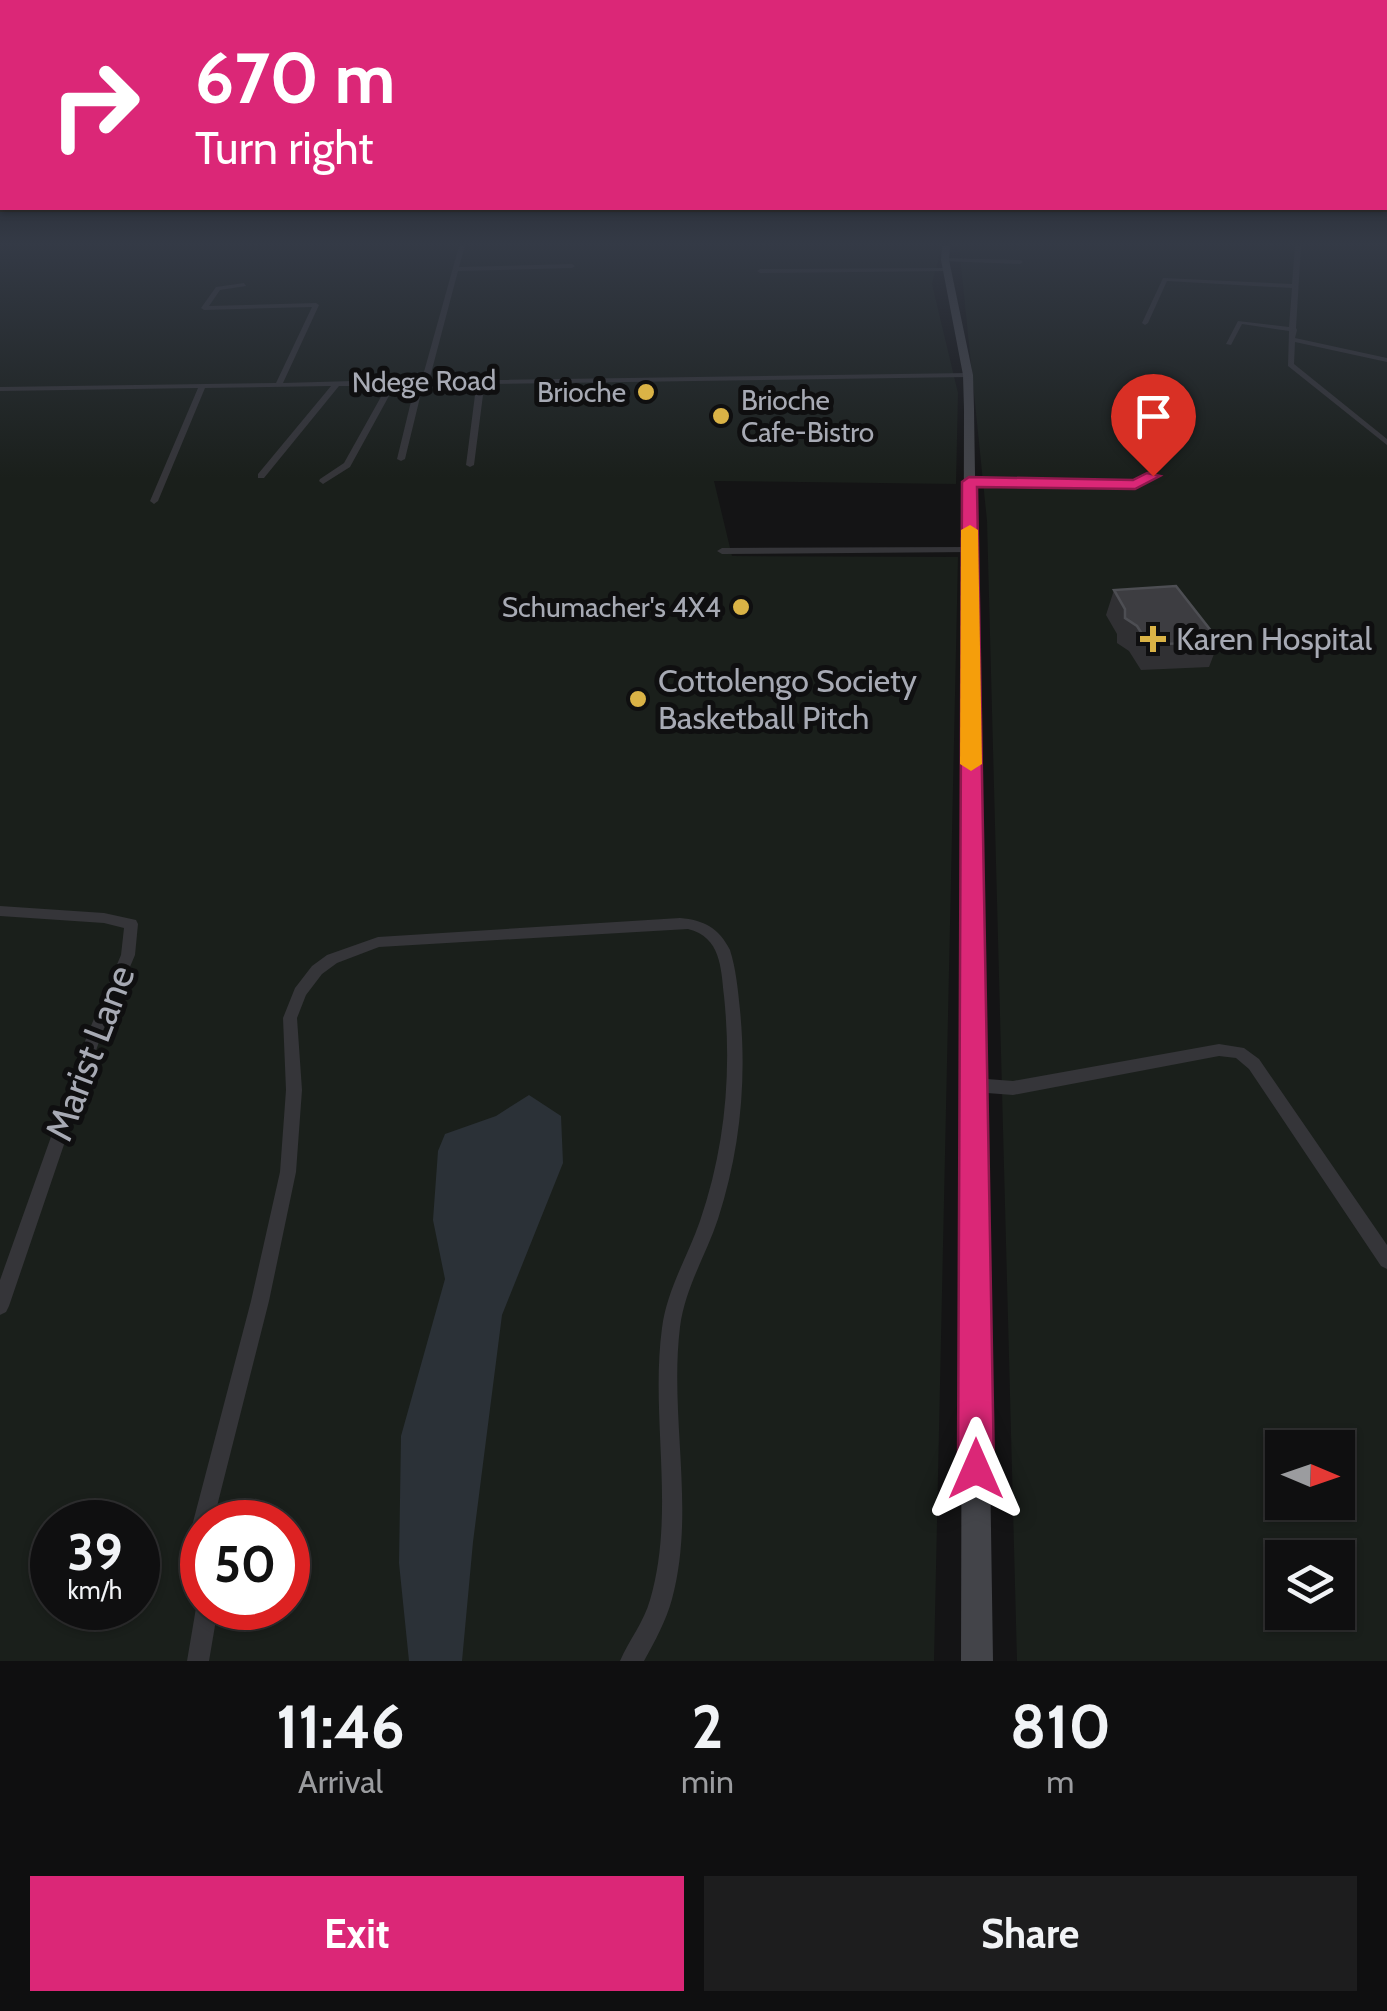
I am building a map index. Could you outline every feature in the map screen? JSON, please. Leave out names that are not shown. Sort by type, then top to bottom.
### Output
[{"type":"main road","points":[[958,324],[968,374],[977,1661]]},
{"type":"street","points":[[278,384],[307,324]]},
{"type":"street","points":[[400,458],[439,324]]},
{"type":"street","points":[[1229,344],[1238,324]]},
{"type":"street","points":[[1241,324],[1294,334],[1386,361]]},
{"type":"street","points":[[1294,324],[1289,362],[1292,368],[1387,443]]},
{"type":"street","name":"Ndege Road","points":[[0,389],[968,374]]},
{"type":"street","points":[[470,465],[479,395],[485,380]]},
{"type":"street","points":[[261,476],[339,382]]},
{"type":"street","points":[[323,480],[347,465],[393,382]]},
{"type":"street","points":[[154,501],[203,385]]},
{"type":"street","points":[[969,482],[1135,485],[1151,479],[1153,454]]},
{"type":"street","points":[[722,551],[970,550]]},
{"type":"street","name":"Marist Lane","points":[[0,911],[104,918],[130,924],[132,931],[128,955],[95,1033],[0,1306]]},
{"type":"street","points":[[209,1500],[288,1172],[294,1090],[290,1018],[300,992],[317,970],[357,948],[421,937],[680,923],[698,926],[718,937],[726,958],[736,1120],[723,1180],[674,1308],[669,1350],[670,1531],[663,1592],[648,1633],[631,1661]]},
{"type":"street","points":[[974,1084],[1013,1088],[1219,1050],[1239,1052],[1254,1064],[1387,1260]]},
{"type":"street","points":[[198,1661],[203,1630]]},
{"type":"shaded area","points":[[0,324],[941,324],[958,393],[956,484],[714,481],[732,556],[958,557],[934,1661],[0,1661]]},
{"type":"shaded area","points":[[967,324],[1387,324],[1387,1661],[1017,1661],[987,521]]},
{"type":"shaded area","points":[[529,1095],[561,1116],[563,1163],[502,1315],[462,1661],[409,1661],[399,1563],[401,1436],[445,1279],[433,1220],[438,1151],[445,1134],[496,1116]]},
{"type":"building","points":[[1176,586],[1219,641],[1149,645],[1137,626],[1125,618],[1125,609],[1114,590]]},
{"type":"slow traffic","points":[[970,530],[971,764]]},
{"type":"place","name":"Brioche","points":[[646,392]]},
{"type":"place","name":"Brioche Cafe-Bistro","points":[[721,416]]},
{"type":"place","name":"Schumacher's 4X4","points":[[741,607]]},
{"type":"place","name":"Karen Hospital","points":[[1153,639]]},
{"type":"place","name":"Cottolengo Society Basketball Pitch","points":[[638,699]]},
{"type":"route","points":[[976,1469],[969,482],[1135,485],[1153,476]]}]
